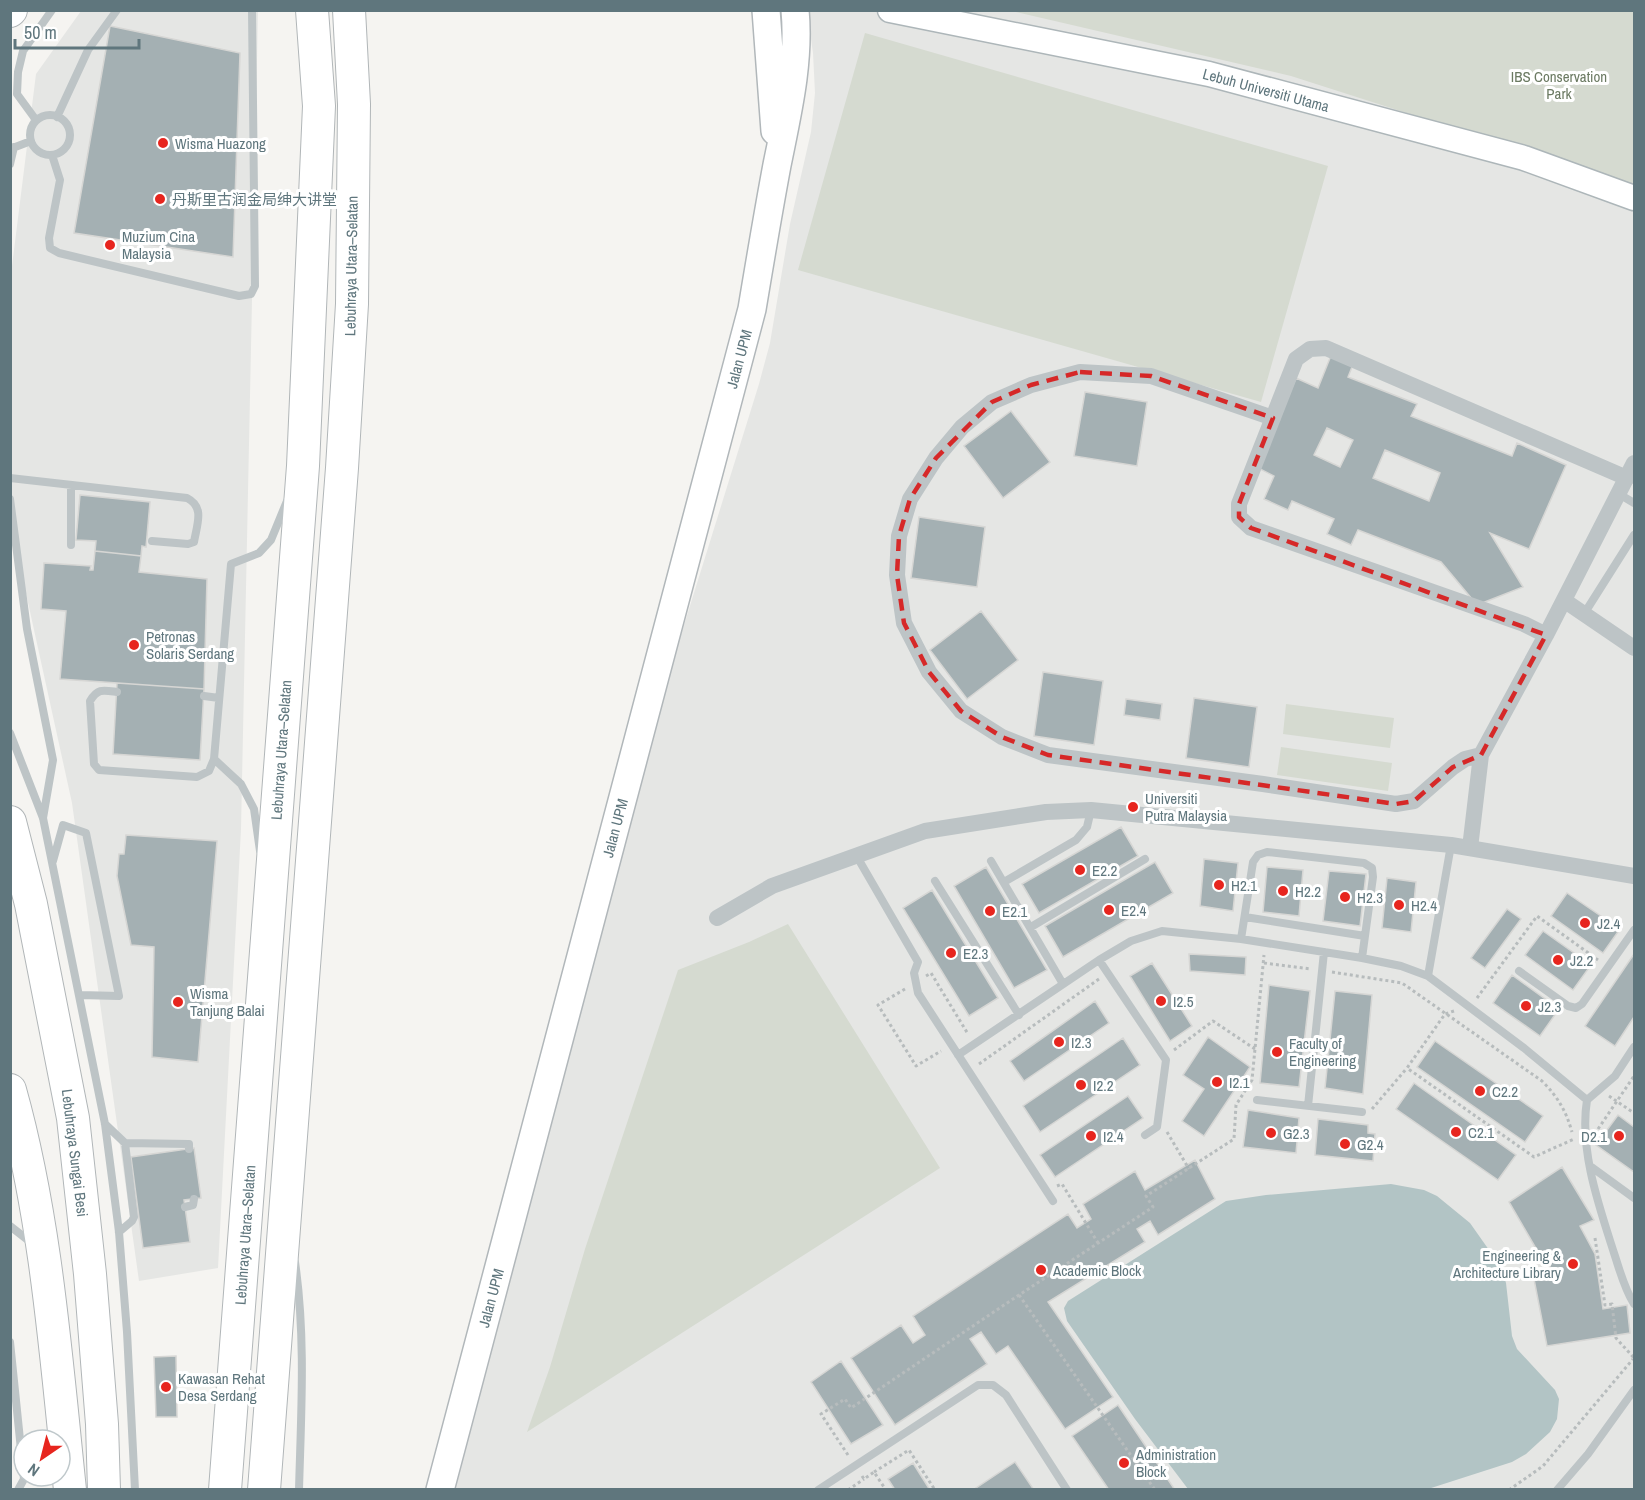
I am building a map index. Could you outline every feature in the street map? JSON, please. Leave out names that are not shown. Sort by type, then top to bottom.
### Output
[{"type":"highway","name":"Lebuhraya Utara–Selatan","points":[[225,1490],[303,466],[319,106],[312,10]]},
{"type":"highway","name":"Lebuhraya Utara–Selatan","points":[[264,1490],[342,468],[352,304],[354,104],[349,10]]},
{"type":"highway","name":"Lebuhraya Sungai Besi","points":[[10,822],[21,894],[73,1118],[90,1274],[102,1424],[104,1490]]},
{"type":"highway","points":[[10,1090],[16,1139],[43,1252],[70,1490]]},
{"type":"main road","name":"Jalan UPM","points":[[766,10],[777,165]]},
{"type":"main road","name":"Jalan UPM","points":[[440,1490],[752,309],[790,102],[797,27],[795,10]]},
{"type":"main road","name":"Lebuh Universiti Utama","points":[[890,10],[1209,74],[1524,158],[1635,198]]},
{"type":"street","points":[[1470,848],[1481,755],[1565,601],[1631,471],[1326,348],[1310,349],[1296,359],[1239,504],[1239,517],[1251,528],[1524,624],[1546,635]]},
{"type":"street","points":[[1273,418],[1151,376],[1080,372],[1031,385],[992,402],[962,428],[936,458],[910,499],[899,536],[897,575],[904,623],[929,672],[961,711],[1002,737],[1048,755],[1396,804],[1414,801],[1453,767],[1465,759],[1481,755]]},
{"type":"street","points":[[1565,601],[1635,648]]},
{"type":"street","points":[[717,918],[772,886],[925,831],[1046,812],[1091,810],[1451,845],[1635,876]]},
{"type":"lane","points":[[10,73],[52,10]]},
{"type":"lane","points":[[57,117],[88,50],[117,10]]},
{"type":"lane","points":[[52,155],[60,180],[49,238],[50,248],[59,253],[239,296],[250,294],[255,286],[252,10]]},
{"type":"lane","points":[[23,51],[18,72],[17,94],[36,120]]},
{"type":"lane","points":[[51,115],[67,126],[69,138],[64,149],[52,155],[41,153],[35,148],[31,141],[32,127],[36,120],[51,115]]},
{"type":"lane","points":[[10,164],[12,148],[31,141]]},
{"type":"lane","points":[[117,692],[102,690],[94,693],[90,701],[94,764],[99,770],[197,777],[209,771],[214,759],[231,564],[259,553],[271,540],[303,466]]},
{"type":"lane","points":[[10,477],[187,498],[195,502],[199,508],[194,542],[188,544],[152,541]]},
{"type":"lane","points":[[70,545],[71,485]]},
{"type":"lane","points":[[1619,494],[1635,503]]},
{"type":"lane","points":[[10,499],[27,629],[53,760],[43,818]]},
{"type":"lane","points":[[1584,614],[1635,535]]},
{"type":"lane","points":[[204,696],[219,698]]},
{"type":"lane","points":[[10,733],[43,818],[105,1124],[119,1232],[128,1332],[135,1490]]},
{"type":"lane","points":[[214,759],[241,784],[254,809],[261,855]]},
{"type":"lane","points":[[1004,882],[1076,840],[1087,827],[1091,810]]},
{"type":"lane","points":[[52,863],[63,825],[87,833],[118,996],[80,995]]},
{"type":"lane","points":[[1428,976],[1451,845]]},
{"type":"lane","points":[[1241,939],[1253,862],[1258,855],[1267,852],[1364,863],[1372,868],[1373,877],[1362,958]]},
{"type":"lane","points":[[856,855],[918,962],[914,973],[918,993],[1053,1201]]},
{"type":"lane","points":[[1031,927],[1145,859]]},
{"type":"lane","points":[[991,861],[1063,984]]},
{"type":"lane","points":[[262,867],[269,911]]},
{"type":"lane","points":[[935,881],[1018,1014]]},
{"type":"lane","points":[[1245,917],[1365,936]]},
{"type":"lane","points":[[1519,970],[1568,1006],[1576,1008],[1582,1004],[1635,930]]},
{"type":"lane","points":[[958,1055],[1099,960],[1131,941],[1162,931],[1241,939],[1362,958],[1401,966],[1428,976],[1524,1048],[1587,1100]]},
{"type":"lane","points":[[1308,1106],[1324,952]]},
{"type":"lane","points":[[1099,960],[1166,1060],[1157,1126],[1145,1135]]},
{"type":"lane","points":[[1635,1047],[1615,1076],[1587,1100],[1586,1126],[1598,1209],[1620,1275],[1635,1304]]},
{"type":"lane","points":[[1257,1100],[1365,1112]]},
{"type":"lane","points":[[105,1124],[125,1143],[136,1216],[119,1232]]},
{"type":"lane","points":[[125,1143],[189,1143],[189,1149]]},
{"type":"lane","points":[[1590,1166],[1635,1198]]},
{"type":"lane","points":[[185,1207],[193,1206],[194,1199]]},
{"type":"lane","points":[[286,1199],[293,1245]]},
{"type":"lane","points":[[10,1226],[43,1252]]},
{"type":"lane","points":[[294,1256],[301,1302],[303,1381],[299,1490]]},
{"type":"lane","points":[[10,1342],[24,1479],[18,1490]]},
{"type":"lane","points":[[818,1490],[978,1385],[993,1385],[1006,1395],[1067,1490]]},
{"type":"lane","points":[[1557,1490],[1588,1454],[1635,1390]]},
{"type":"path","points":[[1474,1003],[1537,916],[1594,957]]},
{"type":"path","points":[[864,1479],[821,1414],[845,1399],[851,1408],[1153,1207],[1146,1196],[1234,1139],[1236,1105],[1252,1080],[1263,963],[1402,983],[1549,1088],[1567,1114],[1574,1139],[1534,1158],[1407,1068]]},
{"type":"path","points":[[1365,1112],[1407,1068],[1445,1014]]},
{"type":"path","points":[[1171,1053],[1213,1021],[1255,1049]]},
{"type":"path","points":[[1594,1134],[1635,1076]]},
{"type":"path","points":[[1617,1101],[1635,1113]]},
{"type":"path","points":[[1169,1122],[1167,1134],[1189,1169]]},
{"type":"path","points":[[1062,1184],[1098,1243]]},
{"type":"path","points":[[1019,1295],[1155,1490]]},
{"type":"path","points":[[1509,1490],[1543,1466],[1634,1358],[1616,1338],[1614,1321]]},
{"type":"path","points":[[848,1490],[909,1450],[935,1490]]},
{"type":"path","points":[[874,1472],[886,1490]]},
{"type":"highlighted area","points":[[1080,372],[1151,376],[1273,418],[1239,504],[1239,517],[1251,528],[1546,635],[1481,755],[1453,767],[1414,801],[1396,804],[1048,755],[1002,737],[961,711],[929,672],[904,623],[897,575],[899,536],[910,499],[936,458],[992,402],[1031,385]]},
{"type":"shaded area","points":[[81,11],[258,11],[241,829],[218,1268],[139,1281],[72,803],[11,525],[10,282],[36,74]]},
{"type":"shaded area","name":"Universiti Putra Malaysia","points":[[807,11],[1634,11],[1634,1489],[455,1490],[526,1211],[666,683],[770,343],[790,224],[811,132],[815,93],[813,53]]},
{"type":"shaded area","points":[[1391,1184],[1424,1190],[1437,1196],[1470,1223],[1501,1267],[1506,1283],[1512,1336],[1517,1349],[1555,1390],[1559,1399],[1557,1419],[1550,1432],[1526,1454],[1512,1462],[1428,1489],[1188,1489],[1135,1419],[1067,1321],[1064,1308],[1068,1301],[1226,1201],[1266,1195]]},
{"type":"green space","name":"IBS Conservation Park","points":[[1012,11],[1634,11],[1634,186],[1291,76]]},
{"type":"green space","points":[[865,33],[1328,166],[1261,402],[798,270]]},
{"type":"green space","points":[[1286,704],[1394,718],[1390,748],[1283,734]]},
{"type":"green space","points":[[1281,747],[1392,763],[1388,791],[1277,775]]},
{"type":"green space","points":[[788,924],[940,1168],[527,1432],[678,970]]},
{"type":"building","name":"Wisma Huazong","points":[[110,26],[240,53],[233,257],[74,233]]},
{"type":"building","points":[[1332,353],[1354,362],[1348,377],[1417,404],[1411,416],[1512,456],[1517,443],[1566,465],[1529,549],[1490,533],[1523,587],[1477,605],[1441,562],[1358,530],[1351,545],[1327,534],[1334,519],[1292,501],[1288,510],[1264,499],[1274,476],[1258,468],[1296,378],[1318,388]],"holes":[[[1327,428],[1353,440],[1340,467],[1314,455]],[[1385,450],[1440,473],[1429,501],[1373,478]]]},
{"type":"building","points":[[1085,392],[1147,402],[1137,466],[1074,456]]},
{"type":"building","points":[[1011,411],[1050,462],[1003,498],[964,446]]},
{"type":"building","points":[[80,495],[150,502],[146,547],[142,546],[141,556],[95,551],[96,541],[76,540]]},
{"type":"building","points":[[919,517],[985,527],[977,587],[911,578]]},
{"type":"building","name":"Petronas Solaris Serdang","points":[[95,551],[141,556],[139,572],[207,579],[204,689],[60,679],[66,611],[41,609],[44,563],[91,566],[90,570],[93,570]]},
{"type":"building","points":[[981,611],[1018,660],[967,699],[930,650]]},
{"type":"building","points":[[1043,672],[1103,681],[1094,745],[1034,736]]},
{"type":"building","points":[[117,683],[204,689],[200,760],[113,754]]},
{"type":"building","points":[[1194,698],[1257,707],[1249,767],[1186,758]]},
{"type":"building","points":[[1126,699],[1162,704],[1160,720],[1124,715]]},
{"type":"building","name":"E2.2","points":[[1121,827],[1138,856],[1039,913],[1022,884]]},
{"type":"building","name":"Wisma Tanjung Balai","points":[[126,835],[217,841],[198,1062],[152,1057],[154,947],[131,945],[117,876],[119,854],[124,854]]},
{"type":"building","name":"H2.1","points":[[1204,859],[1238,863],[1233,911],[1200,906]]},
{"type":"building","name":"E2.4","points":[[1155,862],[1173,893],[1063,957],[1045,926]]},
{"type":"building","name":"E2.1","points":[[986,867],[1047,970],[1014,988],[954,886]]},
{"type":"building","name":"H2.2","points":[[1267,867],[1303,870],[1299,916],[1263,912]]},
{"type":"building","name":"H2.3","points":[[1329,871],[1366,874],[1360,926],[1323,921]]},
{"type":"building","name":"H2.4","points":[[1387,878],[1416,882],[1411,932],[1382,928]]},
{"type":"building","name":"E2.3","points":[[932,890],[998,998],[969,1016],[903,908]]},
{"type":"building","name":"J2.4","points":[[1567,893],[1620,929],[1603,953],[1551,916]]},
{"type":"building","points":[[1507,909],[1521,919],[1485,968],[1471,958]]},
{"type":"building","name":"J2.2","points":[[1543,931],[1591,965],[1573,990],[1525,955]]},
{"type":"building","points":[[1189,954],[1246,957],[1245,975],[1190,971]]},
{"type":"building","points":[[1634,954],[1634,1017],[1615,1046],[1585,1026]]},
{"type":"building","name":"I2.5","points":[[1152,963],[1192,1026],[1170,1041],[1130,976]]},
{"type":"building","name":"J2.3","points":[[1512,975],[1559,1009],[1540,1036],[1493,1003]]},
{"type":"building","points":[[1269,985],[1310,991],[1299,1087],[1260,1083]]},
{"type":"building","points":[[1335,991],[1372,995],[1363,1094],[1325,1088]]},
{"type":"building","name":"I2.3","points":[[1095,1001],[1109,1023],[1024,1081],[1010,1061]]},
{"type":"building","name":"I2.1","points":[[1208,1037],[1250,1067],[1204,1136],[1182,1121],[1204,1089],[1183,1075]]},
{"type":"building","name":"I2.2","points":[[1123,1038],[1140,1065],[1040,1132],[1023,1106]]},
{"type":"building","name":"C2.2","points":[[1435,1041],[1543,1116],[1525,1142],[1417,1067]]},
{"type":"building","name":"C2.1","points":[[1414,1083],[1516,1155],[1498,1180],[1396,1109]]},
{"type":"building","name":"I2.4","points":[[1128,1096],[1143,1118],[1055,1177],[1040,1155]]},
{"type":"building","name":"G2.3","points":[[1248,1110],[1299,1118],[1296,1153],[1243,1147]]},
{"type":"building","name":"D2.1","points":[[1618,1115],[1634,1127],[1634,1172],[1596,1145]]},
{"type":"building","name":"G2.4","points":[[1318,1119],[1368,1125],[1368,1133],[1375,1134],[1373,1161],[1315,1155]]},
{"type":"building","points":[[194,1148],[201,1198],[184,1200],[190,1242],[143,1248],[131,1157]]},
{"type":"building","name":"Academic Block","points":[[1195,1160],[1215,1199],[1158,1235],[1150,1221],[1137,1229],[1145,1242],[1048,1302],[1113,1397],[1065,1429],[1008,1346],[996,1354],[981,1332],[970,1339],[987,1364],[895,1425],[851,1358],[901,1325],[913,1343],[925,1335],[913,1316],[1068,1214],[1077,1228],[1091,1219],[1083,1204],[1135,1171],[1145,1190]]},
{"type":"building","name":"Engineering & Architecture Library","points":[[1562,1167],[1594,1220],[1580,1226],[1595,1254],[1603,1309],[1627,1305],[1630,1333],[1547,1346],[1533,1274],[1550,1273],[1550,1255],[1538,1252],[1509,1202]]},
{"type":"building","name":"Kawasan Rehat Desa Serdang","points":[[176,1356],[177,1417],[156,1417],[154,1357]]},
{"type":"building","points":[[841,1361],[883,1425],[851,1444],[811,1382]]},
{"type":"building","name":"Administration Block","points":[[1118,1405],[1175,1490],[1109,1490],[1072,1436]]},
{"type":"building","points":[[1015,1462],[1034,1490],[973,1490]]},
{"type":"building","points":[[913,1463],[930,1490],[895,1490],[888,1479]]},
{"type":"place","name":"Wisma Huazong","points":[[163,143]]},
{"type":"place","name":"丹斯里古润金局绅大讲堂","points":[[160,199]]},
{"type":"place","name":"Muzium Cina Malaysia","points":[[110,245]]},
{"type":"place","name":"Petronas Solaris Serdang","points":[[134,645]]},
{"type":"place","name":"Universiti Putra Malaysia","points":[[1133,807]]},
{"type":"place","name":"E2.2","points":[[1080,870]]},
{"type":"place","name":"H2.1","points":[[1219,885]]},
{"type":"place","name":"H2.2","points":[[1283,891]]},
{"type":"place","name":"H2.3","points":[[1345,897]]},
{"type":"place","name":"H2.4","points":[[1399,905]]},
{"type":"place","name":"E2.4","points":[[1109,910]]},
{"type":"place","name":"E2.1","points":[[990,911]]},
{"type":"place","name":"J2.4","points":[[1585,923]]},
{"type":"place","name":"E2.3","points":[[951,953]]},
{"type":"place","name":"J2.2","points":[[1558,960]]},
{"type":"place","name":"I2.5","points":[[1161,1001]]},
{"type":"place","name":"Wisma Tanjung Balai","points":[[178,1002]]},
{"type":"place","name":"J2.3","points":[[1526,1006]]},
{"type":"place","name":"I2.3","points":[[1059,1042]]},
{"type":"place","name":"Faculty of Engineering","points":[[1277,1052]]},
{"type":"place","name":"I2.1","points":[[1217,1082]]},
{"type":"place","name":"I2.2","points":[[1081,1085]]},
{"type":"place","name":"C2.2","points":[[1480,1091]]},
{"type":"place","name":"C2.1","points":[[1456,1132]]},
{"type":"place","name":"G2.3","points":[[1271,1133]]},
{"type":"place","name":"I2.4","points":[[1091,1136]]},
{"type":"place","name":"D2.1","points":[[1619,1136]]},
{"type":"place","name":"G2.4","points":[[1345,1144]]},
{"type":"place","name":"Engineering & Architecture Library","points":[[1573,1264]]},
{"type":"place","name":"Academic Block","points":[[1041,1270]]},
{"type":"place","name":"Kawasan Rehat Desa Serdang","points":[[166,1387]]},
{"type":"place","name":"Administration Block","points":[[1124,1463]]}]
